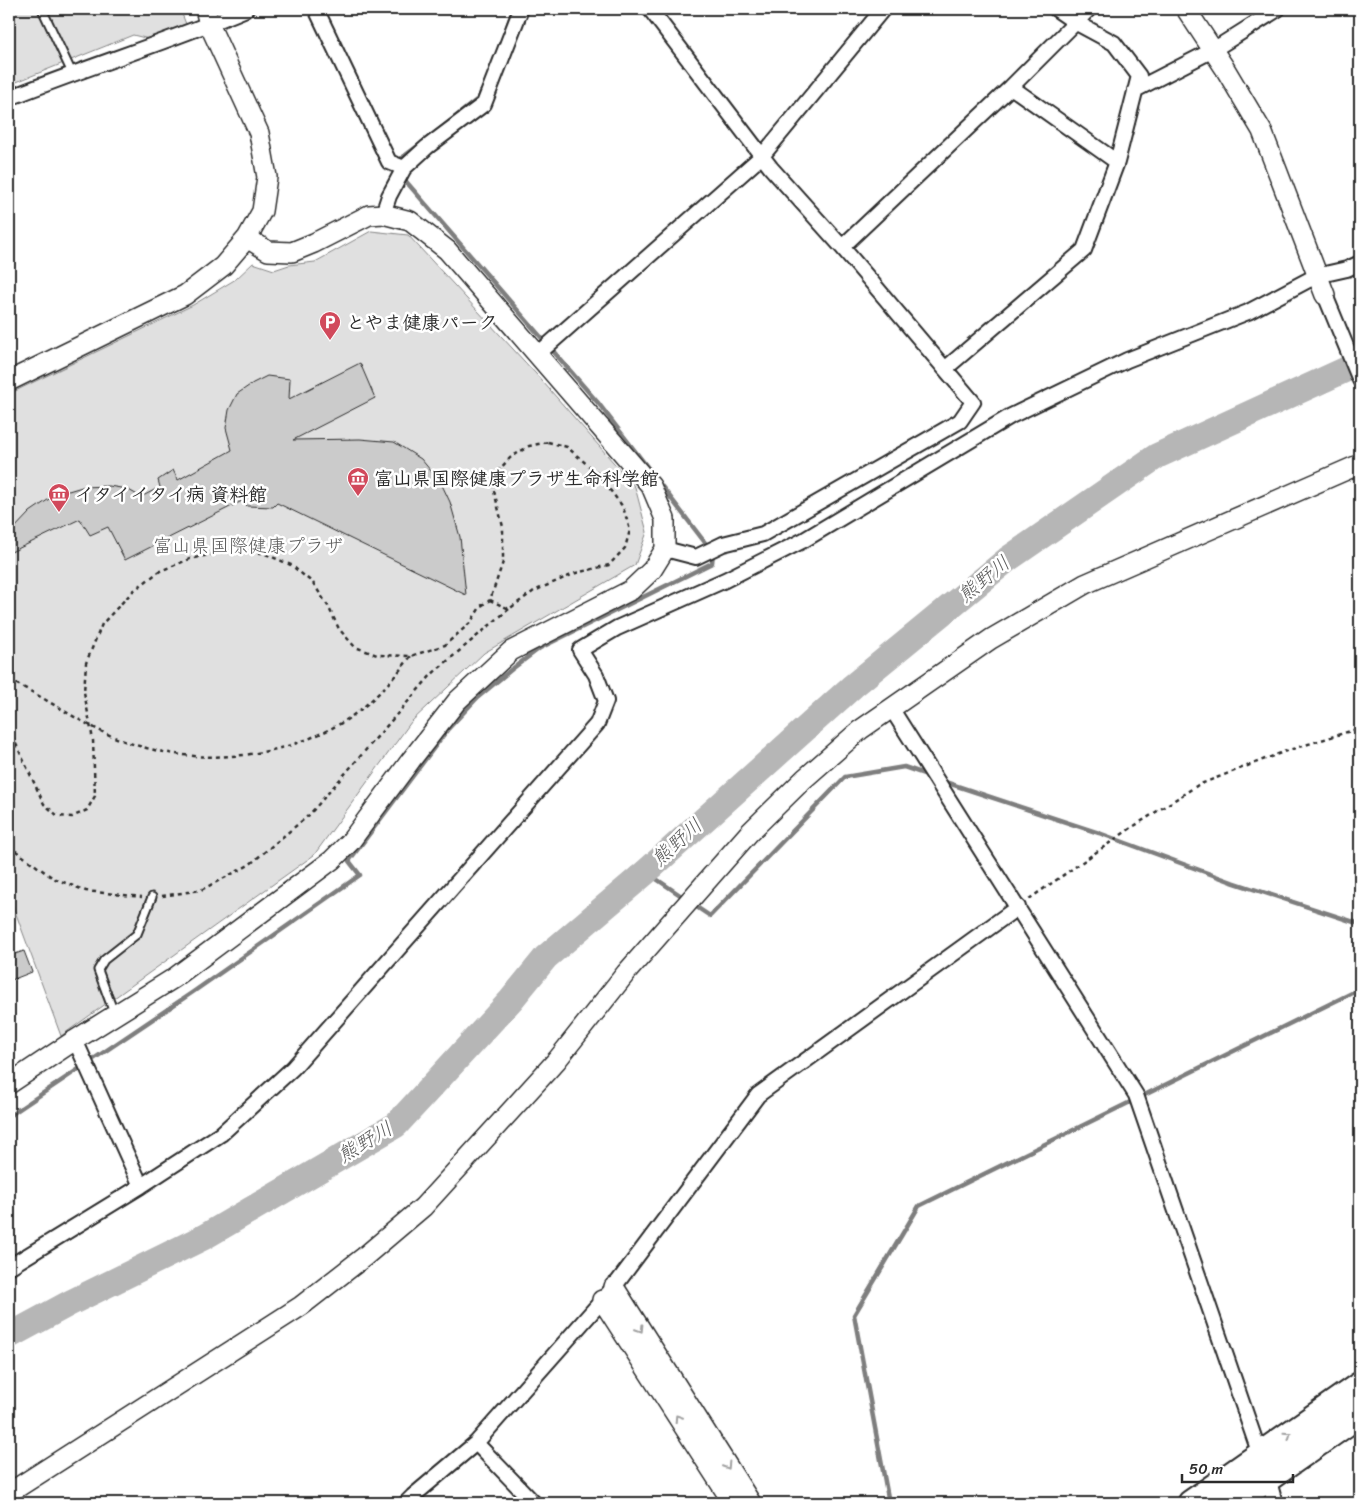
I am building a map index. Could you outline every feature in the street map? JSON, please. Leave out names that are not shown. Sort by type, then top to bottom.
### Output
[{"type":"highway","points":[[1191,1503],[1360,1385]]},
{"type":"highway","points":[[1233,1503],[1360,1414]]},
{"type":"street","points":[[9,98],[207,16],[246,9]]},
{"type":"street","points":[[316,9],[388,162],[404,168]]},
{"type":"street","points":[[383,214],[388,196],[404,168],[427,147],[484,104],[521,9]]},
{"type":"street","points":[[650,9],[762,156],[973,402],[960,421],[763,534],[723,544],[696,557],[665,550]]},
{"type":"street","points":[[538,354],[762,156],[883,9]]},
{"type":"street","points":[[946,369],[1084,250],[1117,162],[1139,76],[1114,43],[1075,22],[1056,9]]},
{"type":"street","points":[[842,247],[1089,9]]},
{"type":"street","points":[[1186,9],[1262,130],[1316,276],[1360,380]]},
{"type":"street","points":[[1135,90],[1213,50],[1278,9]]},
{"type":"street","points":[[9,381],[185,295],[223,266],[247,238],[262,211],[267,177],[259,133],[207,16]]},
{"type":"street","points":[[1010,87],[1117,162]]},
{"type":"street","points":[[9,1084],[174,978],[340,852],[350,842],[457,701],[511,651],[631,590],[652,570],[665,550],[665,519],[651,486],[538,354],[439,243],[410,221],[383,214],[369,215],[292,252],[268,251],[247,238]]},
{"type":"street","points":[[9,1267],[141,1186],[221,1134],[293,1068],[597,724],[606,701],[596,675],[580,650],[617,628],[725,580],[804,540],[1011,416],[1127,360],[1248,312],[1316,276],[1347,270],[1360,263]]},
{"type":"street","points":[[9,1493],[301,1306],[364,1257],[423,1206],[557,1060],[626,973],[749,833],[804,778],[860,730],[991,639],[1085,584],[1360,464]]},
{"type":"street","points":[[891,708],[1136,1096],[1275,1503]]},
{"type":"street","points":[[406,1503],[476,1443],[608,1294],[758,1095],[1018,907]]},
{"type":"street","points":[[75,1040],[141,1186]]},
{"type":"street","points":[[608,1294],[733,1503]]},
{"type":"street","points":[[608,1294],[751,1503]]},
{"type":"street","points":[[476,1443],[534,1503]]},
{"type":"lane","points":[[42,9],[72,73]]},
{"type":"lane","points":[[116,1015],[98,970],[104,960],[137,934],[152,898]]},
{"type":"path","points":[[9,729],[44,804],[58,816],[72,818],[87,810],[95,796],[93,740],[84,692],[86,663],[102,624],[133,591],[160,571],[190,559],[228,551],[263,553],[290,565],[313,583],[328,606],[339,629],[355,647],[377,655],[411,656],[445,644],[470,623],[481,606],[490,600],[503,562],[503,527],[493,487],[497,472],[510,458],[529,446],[548,442],[567,447],[598,474],[622,507],[630,530],[625,548],[609,564],[576,573],[534,591],[509,609],[432,674],[309,815],[249,865],[201,890],[152,898],[86,892],[53,878],[9,846]]},
{"type":"path","points":[[490,600],[509,609]]},
{"type":"path","points":[[9,680],[90,726],[148,749],[188,756],[236,757],[273,750],[309,739],[344,721],[393,680],[411,656]]},
{"type":"path","points":[[1018,907],[1131,828],[1198,786],[1286,750],[1360,728]]},
{"type":"green space","points":[[9,9],[180,9],[186,24],[149,39],[133,35],[9,85]]},
{"type":"green space","name":"富山県国際健康プラザ","points":[[371,231],[408,235],[536,374],[635,487],[647,532],[635,565],[484,653],[411,722],[314,855],[61,1036],[9,895],[9,394],[193,305],[236,279],[253,263],[274,270],[289,265],[315,262]]},
{"type":"building","points":[[360,363],[375,398],[293,440],[360,439],[394,442],[421,459],[441,483],[450,502],[460,537],[466,595],[277,503],[273,507],[247,506],[242,501],[125,560],[108,527],[90,535],[80,519],[9,553],[9,541],[12,531],[30,512],[55,495],[82,487],[109,486],[127,489],[141,497],[160,487],[158,480],[173,470],[178,480],[232,450],[226,428],[229,410],[237,394],[253,383],[267,376],[290,379],[289,399]]},
{"type":"building","points":[[24,951],[32,972],[9,981],[9,956]]},
{"type":"waterway","points":[[507,27],[513,9]]},
{"type":"waterway","points":[[435,133],[479,98],[481,92]]},
{"type":"waterway","points":[[400,163],[399,160],[423,142]]},
{"type":"waterway","points":[[403,178],[599,404],[652,473]]},
{"type":"waterway","name":"熊野川","points":[[9,1336],[70,1303],[204,1237],[396,1125],[511,1000],[546,957],[646,872],[853,686],[1008,559],[1157,456],[1360,363]]},
{"type":"waterway","points":[[9,1116],[193,992],[360,875],[349,861],[448,729],[477,698],[512,669],[540,648],[712,563],[713,553],[657,480]]},
{"type":"waterway","points":[[692,904],[710,916],[845,777],[904,767],[930,776]]},
{"type":"waterway","points":[[942,781],[1099,833],[1232,882],[1360,924]]},
{"type":"waterway","points":[[646,872],[686,899]]},
{"type":"waterway","points":[[889,1503],[854,1315],[919,1206],[1360,989]]},
{"type":"place","name":"とやま健康パーク","points":[[330,341]]},
{"type":"place","name":"富山県国際健康プラザ生命科学館","points":[[358,497]]},
{"type":"place","name":"イタイイタイ病 資料館","points":[[59,513]]}]
